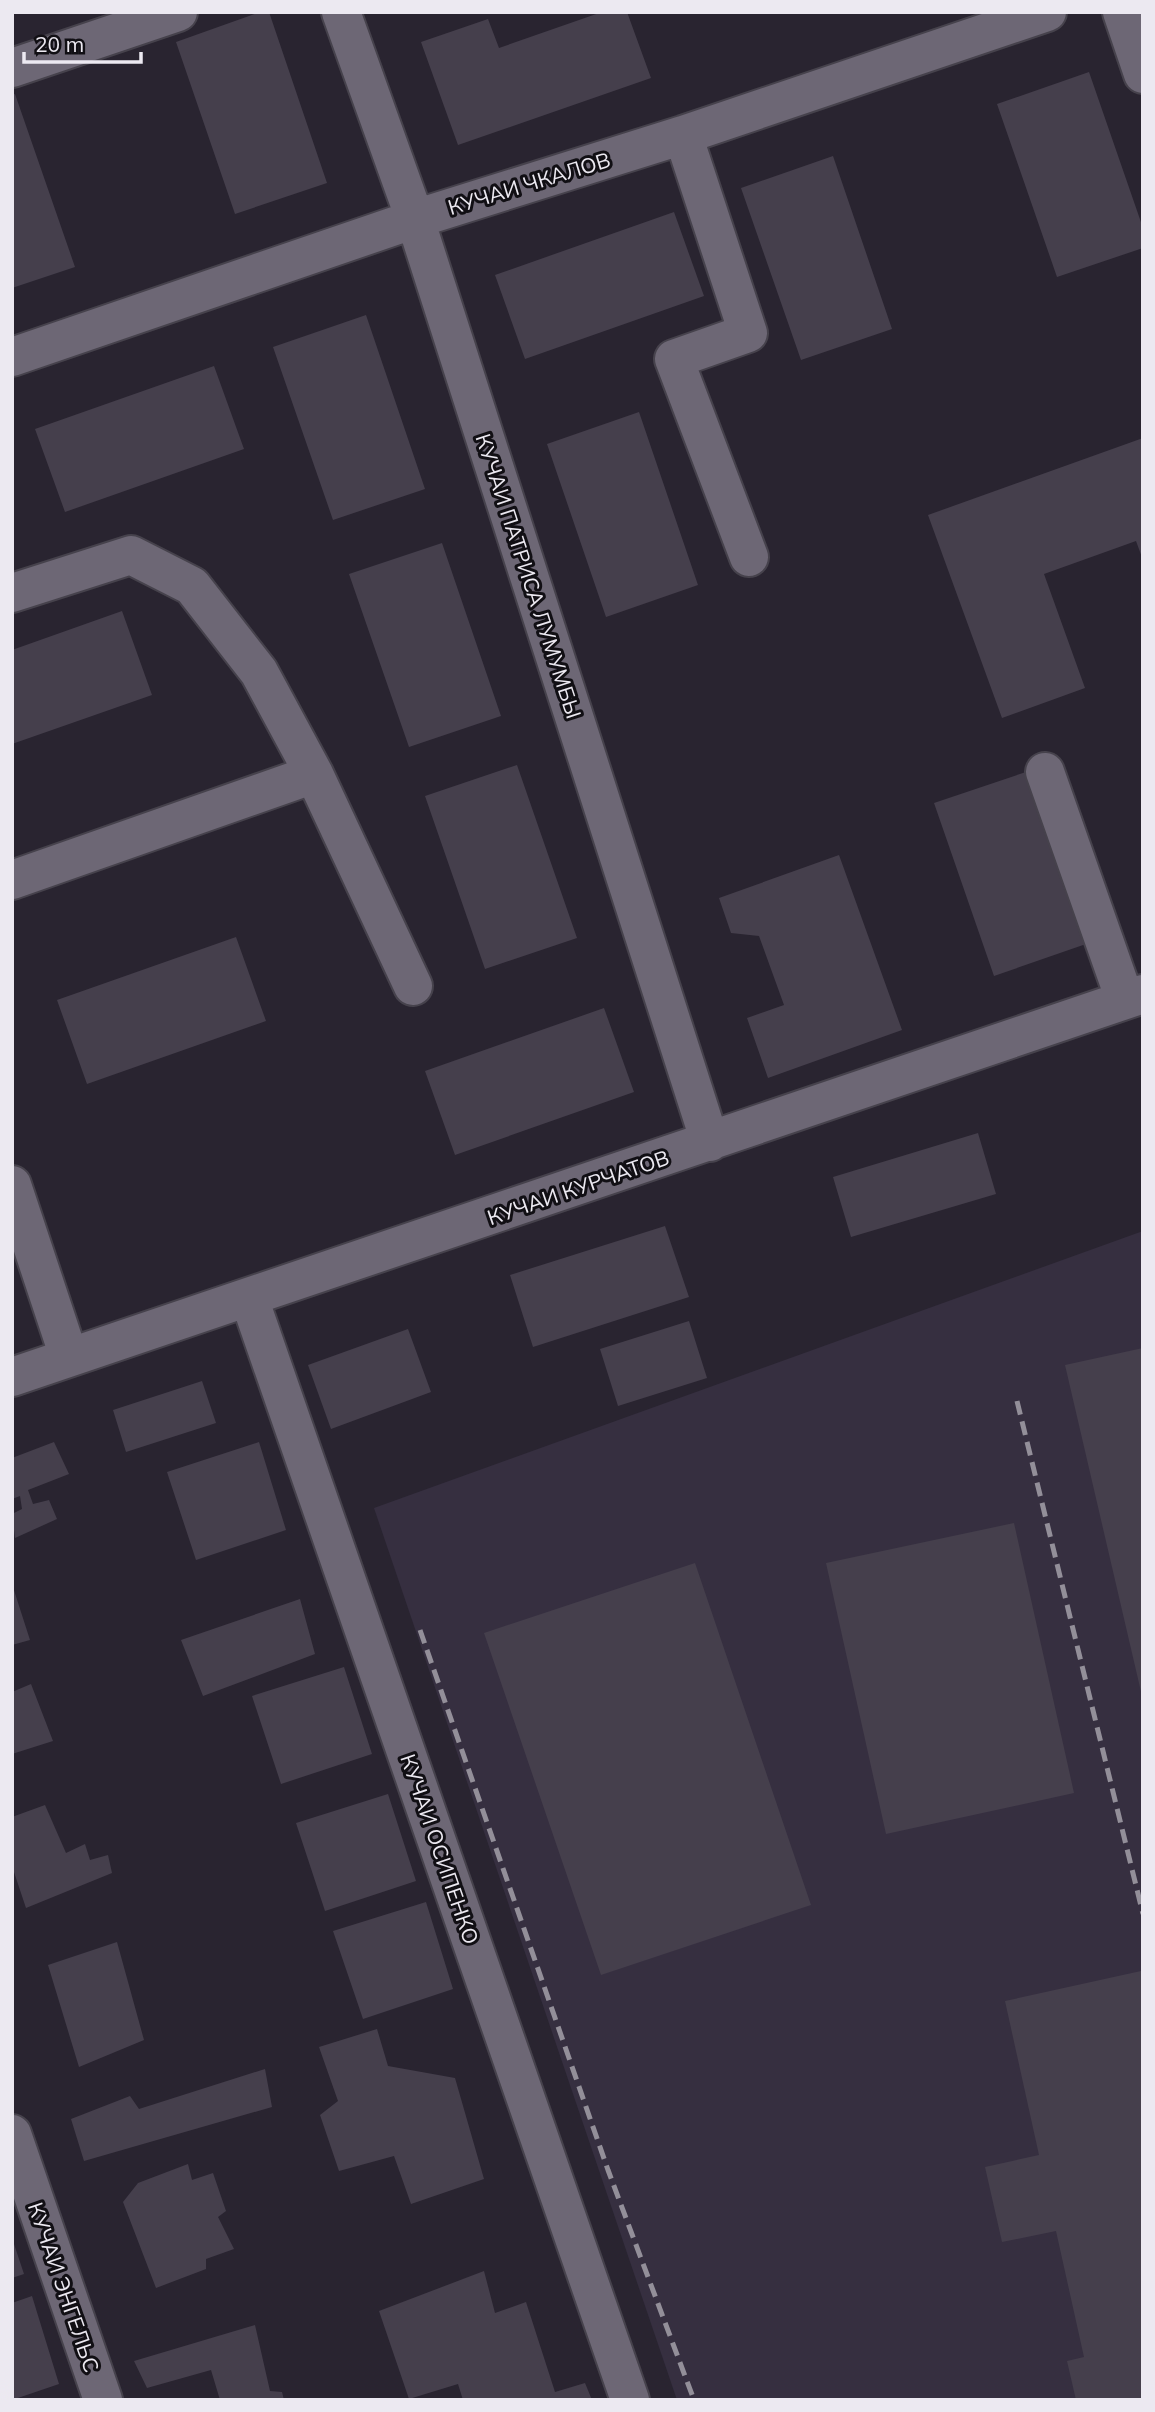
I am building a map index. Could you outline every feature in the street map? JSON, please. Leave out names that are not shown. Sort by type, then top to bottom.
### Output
[{"type":"street","name":"КУЧАИ ПАТРИСА ЛУМУМБЫ","points":[[341,12],[415,219],[710,1142]]},
{"type":"street","name":"КУЧАИ ЧКАЛОВ","points":[[12,357],[415,219],[683,135],[1047,12]]},
{"type":"street","points":[[1122,12],[1143,74]]},
{"type":"street","points":[[12,68],[163,15]]},
{"type":"street","points":[[683,135],[748,332],[674,359],[749,557]]},
{"type":"street","points":[[15,582],[131,555],[192,586],[259,672],[314,774],[413,986]]},
{"type":"street","points":[[1045,772],[1134,997]]},
{"type":"street","points":[[12,880],[314,774]]},
{"type":"street","name":"КУЧАИ КУРЧАТОВ","points":[[12,1377],[1134,997]]},
{"type":"street","points":[[12,1185],[69,1357]]},
{"type":"street","name":"КУЧАИ ОСИПЕНКО","points":[[249,1298],[630,2400]]},
{"type":"street","name":"КУЧАИ ЭНГЕЛЬС","points":[[12,2134],[103,2400]]},
{"type":"shaded area","points":[[1143,1231],[1143,2400],[677,2400],[374,1508]]},
{"type":"building","points":[[260,12],[269,12],[327,183],[235,214],[176,42]]},
{"type":"building","points":[[602,12],[627,12],[651,78],[458,145],[421,42],[488,19],[499,48]]},
{"type":"building","points":[[1089,72],[1143,228],[1143,248],[1057,277],[997,104]]},
{"type":"building","points":[[15,94],[75,267],[12,288],[12,95]]},
{"type":"building","points":[[833,156],[892,329],[801,360],[741,188]]},
{"type":"building","points":[[674,212],[704,296],[525,359],[495,275]]},
{"type":"building","points":[[366,315],[425,489],[333,520],[273,347]]},
{"type":"building","points":[[214,366],[244,449],[65,512],[35,429]]},
{"type":"building","points":[[639,412],[698,585],[606,617],[547,444]]},
{"type":"building","points":[[1143,438],[1143,560],[1136,541],[1044,574],[1085,688],[1002,718],[928,515]]},
{"type":"building","points":[[442,543],[501,716],[409,747],[349,574]]},
{"type":"building","points":[[122,611],[152,695],[12,744],[12,650]]},
{"type":"building","points":[[517,765],[577,938],[485,969],[425,796]]},
{"type":"building","points":[[1026,772],[1086,944],[994,976],[934,803]]},
{"type":"building","points":[[839,855],[902,1030],[768,1078],[747,1018],[784,1005],[759,936],[731,933],[719,898]]},
{"type":"building","points":[[236,937],[266,1021],[87,1084],[57,1000]]},
{"type":"building","points":[[604,1008],[634,1092],[455,1155],[425,1071]]},
{"type":"building","points":[[978,1133],[996,1194],[851,1237],[833,1177]]},
{"type":"building","points":[[665,1226],[689,1297],[533,1347],[510,1275]]},
{"type":"building","points":[[689,1321],[707,1378],[618,1406],[600,1349]]},
{"type":"building","points":[[408,1329],[431,1392],[331,1429],[308,1365]]},
{"type":"building","points":[[1143,1348],[1143,1695],[1142,1696],[1065,1365]]},
{"type":"building","points":[[202,1381],[216,1423],[126,1452],[113,1410]]},
{"type":"building","points":[[54,1442],[69,1474],[28,1490],[33,1504],[49,1500],[57,1519],[15,1538],[12,1514],[22,1509],[20,1496],[12,1499],[12,1458]]},
{"type":"building","points":[[259,1442],[286,1530],[196,1560],[167,1472]]},
{"type":"building","points":[[1014,1523],[1074,1793],[886,1834],[826,1563]]},
{"type":"building","points":[[695,1563],[811,1905],[601,1975],[484,1633]]},
{"type":"building","points":[[12,1584],[30,1640],[12,1645]]},
{"type":"building","points":[[300,1599],[315,1654],[203,1696],[181,1640]]},
{"type":"building","points":[[344,1667],[372,1754],[281,1784],[252,1696]]},
{"type":"building","points":[[31,1684],[53,1741],[12,1754],[12,1692]]},
{"type":"building","points":[[388,1794],[416,1881],[325,1911],[296,1823]]},
{"type":"building","points":[[45,1805],[66,1853],[85,1844],[90,1860],[108,1855],[112,1873],[26,1908],[12,1866],[12,1817]]},
{"type":"building","points":[[426,1902],[453,1989],[363,2019],[333,1931]]},
{"type":"building","points":[[117,1942],[144,2040],[79,2067],[48,1965]]},
{"type":"building","points":[[1141,1971],[1143,2400],[1076,2400],[1067,2361],[1084,2357],[1056,2231],[1002,2242],[985,2167],[1039,2155],[1005,2001]]},
{"type":"building","points":[[377,2029],[388,2066],[455,2078],[484,2179],[411,2204],[394,2156],[339,2171],[320,2115],[338,2101],[319,2047]]},
{"type":"building","points":[[265,2069],[272,2107],[84,2161],[71,2119],[130,2096],[139,2109]]},
{"type":"building","points":[[188,2164],[192,2180],[213,2173],[226,2211],[218,2217],[234,2249],[206,2259],[206,2269],[156,2288],[123,2202],[138,2183]]},
{"type":"building","points":[[12,2238],[24,2274],[12,2278]]},
{"type":"building","points":[[484,2271],[495,2313],[526,2302],[555,2392],[585,2383],[592,2400],[463,2400],[458,2384],[409,2399],[379,2311]]},
{"type":"building","points":[[32,2296],[59,2384],[12,2400],[12,2303]]},
{"type":"building","points":[[255,2325],[270,2391],[282,2392],[284,2400],[220,2400],[211,2370],[147,2388],[134,2361]]},
{"type":"railway","points":[[1017,1401],[1143,1914]]},
{"type":"railway","points":[[420,1630],[608,2170],[694,2400]]}]
